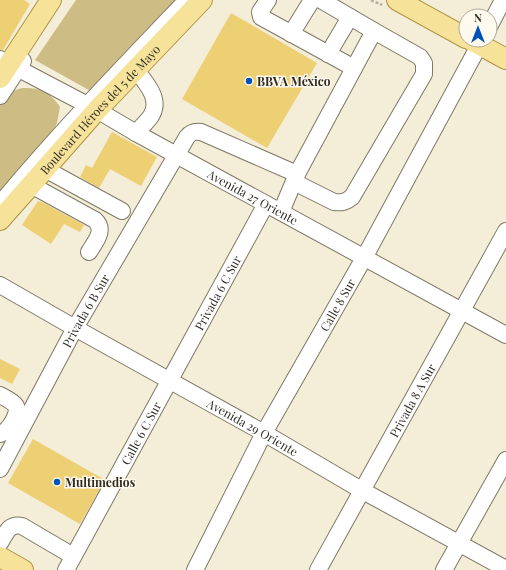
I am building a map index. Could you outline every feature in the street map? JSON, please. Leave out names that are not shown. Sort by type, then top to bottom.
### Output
[{"type":"main road","points":[[7,68],[51,0]]},
{"type":"main road","name":"Boulevard Héroes del 5 de Mayo","points":[[0,220],[45,169],[92,107],[136,70],[202,0]]},
{"type":"main road","points":[[397,0],[458,32]]},
{"type":"main road","points":[[487,48],[506,59]]},
{"type":"main road","points":[[0,557],[23,570]]},
{"type":"street","points":[[0,96],[7,68],[62,0]]},
{"type":"street","points":[[0,204],[28,171],[92,107],[187,0]]},
{"type":"street","points":[[268,0],[260,12],[261,17],[354,68]]},
{"type":"street","points":[[291,34],[312,0]]},
{"type":"street","points":[[295,178],[334,202],[347,202],[352,197],[424,74],[424,63],[420,57],[321,0]]},
{"type":"street","points":[[498,10],[503,0]]},
{"type":"street","points":[[328,54],[350,17]]},
{"type":"street","points":[[281,212],[295,178],[374,31]]},
{"type":"street","name":"Calle 8 Sur","points":[[194,570],[264,433],[364,258],[471,48]]},
{"type":"street","name":"Avenida 27 Oriente","points":[[7,68],[92,107],[136,133],[506,336]]},
{"type":"street","points":[[136,70],[151,90],[154,99],[154,107],[152,115],[136,133]]},
{"type":"street","name":"Privada 6 B Sur","points":[[0,470],[75,328],[190,133],[196,131],[201,132],[295,178]]},
{"type":"street","points":[[45,169],[122,211]]},
{"type":"street","points":[[31,185],[99,223],[99,234],[89,252]]},
{"type":"street","name":"Privada 6 C Sur","points":[[170,381],[266,204]]},
{"type":"street","name":"Privada 8 A Sur","points":[[318,570],[506,231]]},
{"type":"street","name":"Avenida 29 Oriente","points":[[0,286],[264,433],[363,491],[506,569]]},
{"type":"street","name":"Calle 6 C Sur","points":[[70,563],[170,381]]},
{"type":"street","points":[[0,395],[16,406],[17,412],[7,430],[3,434],[0,434]]},
{"type":"street","points":[[444,570],[506,460]]},
{"type":"street","points":[[0,543],[12,526],[22,526],[70,563]]},
{"type":"shaded area","points":[[76,0],[184,0],[96,94],[35,60]]},
{"type":"shaded area","points":[[22,88],[34,88],[44,92],[56,102],[60,107],[57,123],[53,132],[0,193],[0,101],[12,91]]},
{"type":"building","points":[[0,0],[24,0],[30,4],[3,50],[0,50]]},
{"type":"building","name":"BBVA México","points":[[231,13],[317,63],[267,148],[182,99]]},
{"type":"building","points":[[112,132],[157,157],[141,186],[110,169],[99,188],[80,177],[86,165],[92,168]]},
{"type":"building","points":[[38,201],[84,225],[80,232],[64,224],[51,244],[22,225]]},
{"type":"building","points":[[0,359],[20,369],[12,384],[0,378]]},
{"type":"building","name":"Multimedios","points":[[33,439],[105,480],[80,524],[8,483]]},
{"type":"place","name":"BBVA México","points":[[249,81]]},
{"type":"place","name":"Multimedios","points":[[57,482]]}]
